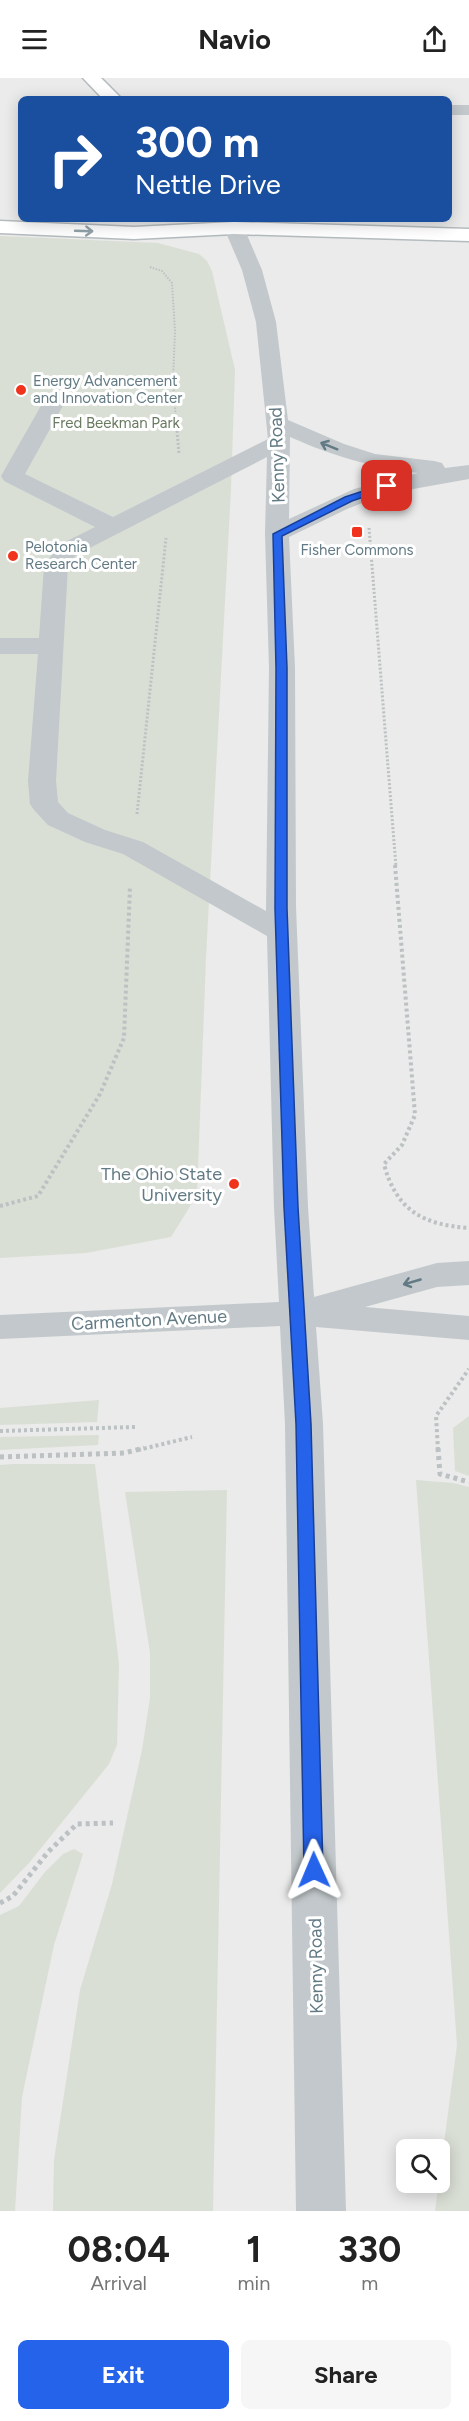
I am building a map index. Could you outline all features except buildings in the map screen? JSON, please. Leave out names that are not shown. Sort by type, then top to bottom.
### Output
[{"type":"main road","points":[[91,78],[110,96]]},
{"type":"main road","points":[[0,227],[134,233],[230,223],[469,235]]},
{"type":"street","points":[[452,110],[469,110]]},
{"type":"street","name":"Kenny Road","points":[[230,223],[252,270],[266,322],[279,433],[282,932],[291,1207],[304,1424],[321,2211]]},
{"type":"street","points":[[54,402],[12,476],[114,527]]},
{"type":"street","points":[[282,932],[133,848],[95,836],[58,819],[44,804],[42,781],[56,566],[67,550],[114,527],[279,433],[373,460],[469,471]]},
{"type":"street","points":[[278,534],[349,499],[387,486],[469,471]]},
{"type":"street","points":[[0,646],[51,646]]},
{"type":"street","points":[[299,1313],[437,1275],[469,1273]]},
{"type":"street","points":[[299,1313],[469,1328]]},
{"type":"street","name":"Carmenton Avenue","points":[[0,1327],[299,1313]]},
{"type":"path","points":[[144,265],[162,271],[172,283],[175,331],[173,381],[179,457]]},
{"type":"path","points":[[368,521],[415,1115],[402,1145],[384,1164],[387,1181],[401,1204],[435,1224],[469,1228]]},
{"type":"path","points":[[136,823],[166,531]]},
{"type":"path","points":[[0,1206],[38,1196],[100,1094],[124,1038],[130,880]]},
{"type":"path","points":[[469,1369],[436,1416],[440,1474],[469,1482]]},
{"type":"path","points":[[0,1431],[135,1427]]},
{"type":"path","points":[[0,1457],[124,1453],[192,1437]]},
{"type":"path","points":[[0,1903],[13,1896],[48,1852],[78,1824],[113,1823]]},
{"type":"shaded area","name":"The Ohio State University","points":[[0,78],[469,78],[469,2211],[0,2211]]},
{"type":"green space","name":"Fred Beekman Park","points":[[0,236],[158,243],[199,254],[207,261],[212,271],[235,370],[231,489],[206,958],[197,1195],[171,1237],[86,1253],[0,1258]]},
{"type":"green space","points":[[99,1400],[97,1422],[0,1425],[0,1408]]},
{"type":"green space","points":[[469,1416],[469,1476],[455,1471],[453,1428]]},
{"type":"green space","points":[[99,1435],[98,1445],[0,1450],[0,1437]]},
{"type":"green space","points":[[95,1464],[119,1664],[117,1745],[109,1764],[29,1863],[0,1893],[0,1465]]},
{"type":"green space","points":[[416,1480],[453,1483],[469,1487],[469,2211],[435,2211],[437,2193],[450,2193],[450,2139],[445,2139],[457,2045]]},
{"type":"green space","points":[[227,1490],[213,2211],[53,2211],[54,2160],[80,1990],[112,1884],[142,1750],[150,1698],[150,1653],[125,1492]]},
{"type":"green space","points":[[74,1849],[83,1854],[54,1945],[22,2097],[15,2211],[0,2211],[0,1915],[19,1906],[45,1872],[63,1854]]},
{"type":"place","name":"Energy Advancement and Innovation Center","points":[[21,390]]},
{"type":"place","name":"Fisher Commons","points":[[357,532]]},
{"type":"place","name":"Pelotonia Research Center","points":[[13,556]]},
{"type":"place","name":"The Ohio State University","points":[[234,1184]]},
{"type":"route","points":[[314,1870],[304,1424],[291,1207],[281,908],[282,668],[278,534],[349,499],[387,486]]}]
